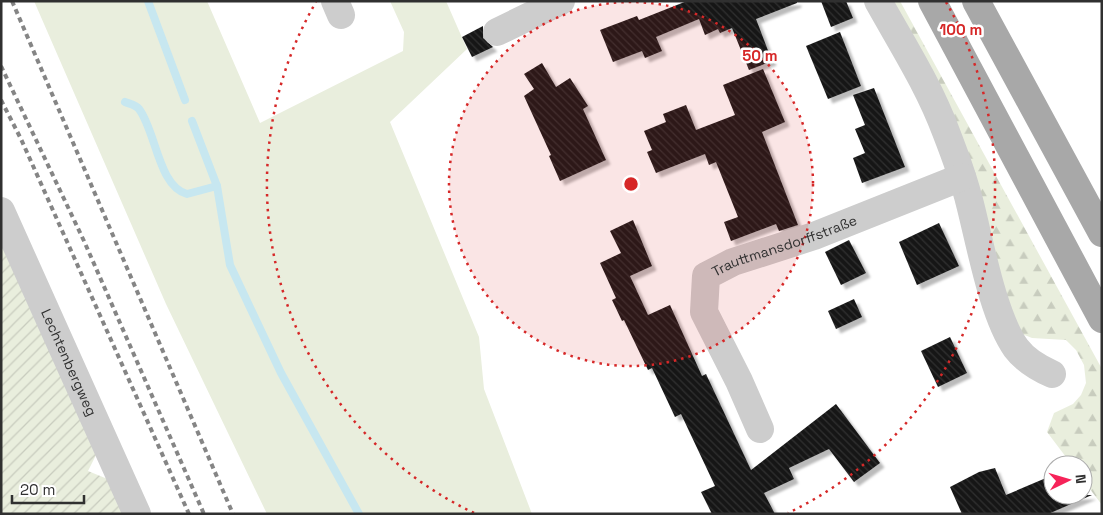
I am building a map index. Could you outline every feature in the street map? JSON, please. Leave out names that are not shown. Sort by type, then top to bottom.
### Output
[{"type":"main road","points":[[932,1],[1102,319]]},
{"type":"main road","points":[[976,1],[1102,233]]},
{"type":"street","points":[[497,32],[561,1]]},
{"type":"street","points":[[878,1],[935,107],[962,177],[992,288],[1006,331],[1015,347],[1025,358],[1052,374]]},
{"type":"street","name":"Trauttmansdorffstraße","points":[[760,429],[739,381],[704,312],[706,276],[733,262],[814,236],[962,177]]},
{"type":"street","name":"Lechtenbergweg","points":[[1,211],[137,514]]},
{"type":"green space","points":[[34,1],[207,1],[260,123],[403,51],[404,32],[390,1],[446,1],[467,49],[390,122],[479,337],[484,389],[532,514],[267,514],[166,304]]},
{"type":"green space","points":[[890,1],[900,1],[1102,369],[1102,505],[1093,493],[1093,455],[1064,455],[1047,432],[1054,413],[1073,404],[1081,395],[1086,383],[1084,365],[1076,350],[1066,340],[1032,338],[1022,334],[1009,306],[974,179]]},
{"type":"green space","points":[[1,241],[98,451],[88,471],[110,480],[125,514],[1,514]]},
{"type":"building","points":[[687,1],[797,1],[797,3],[756,19],[772,61],[749,70],[732,28],[720,33],[718,29],[705,35],[699,19],[656,37],[662,51],[645,58],[642,51],[613,62],[600,30],[637,16],[639,20]]},
{"type":"building","points":[[821,1],[846,1],[853,18],[831,27]]},
{"type":"building","points":[[483,26],[483,38],[493,47],[472,57],[462,37]]},
{"type":"building","points":[[840,32],[861,86],[828,99],[806,46]]},
{"type":"building","points":[[542,63],[556,87],[570,78],[588,106],[583,109],[606,160],[560,181],[549,156],[551,155],[524,96],[534,89],[524,74]]},
{"type":"building","points":[[763,69],[785,122],[762,132],[798,225],[779,231],[776,224],[731,241],[724,222],[738,217],[716,162],[709,165],[705,154],[656,173],[647,152],[652,150],[644,131],[666,122],[663,114],[686,105],[696,130],[735,115],[723,85]]},
{"type":"building","points":[[874,88],[905,167],[862,183],[853,158],[865,153],[855,129],[865,125],[853,95]]},
{"type":"building","points":[[633,220],[652,266],[630,276],[648,315],[670,305],[702,376],[706,374],[751,470],[836,404],[880,463],[854,482],[829,449],[789,468],[794,479],[764,493],[775,514],[712,514],[701,492],[715,486],[681,414],[675,417],[652,368],[648,370],[624,320],[622,321],[612,300],[616,298],[600,263],[621,253],[610,231]]},
{"type":"building","points":[[939,223],[959,266],[917,285],[899,242]]},
{"type":"building","points":[[849,240],[866,273],[841,285],[825,252]]},
{"type":"building","points":[[854,299],[862,317],[836,329],[828,311]]},
{"type":"building","points":[[950,337],[967,373],[938,387],[921,351]]},
{"type":"building","points":[[995,468],[1006,495],[1043,479],[1043,505],[1069,505],[1048,514],[962,514],[950,487],[979,472]]},
{"type":"waterway","points":[[148,1],[185,100]]},
{"type":"waterway","points":[[125,102],[139,109],[145,119],[158,157],[177,189],[187,194],[217,186]]},
{"type":"waterway","points":[[192,121],[217,186],[230,265],[281,373],[359,514]]},
{"type":"railway","points":[[12,1],[233,514]]},
{"type":"railway","points":[[1,66],[84,241],[204,514]]},
{"type":"railway","points":[[1,100],[21,139],[189,514]]}]
